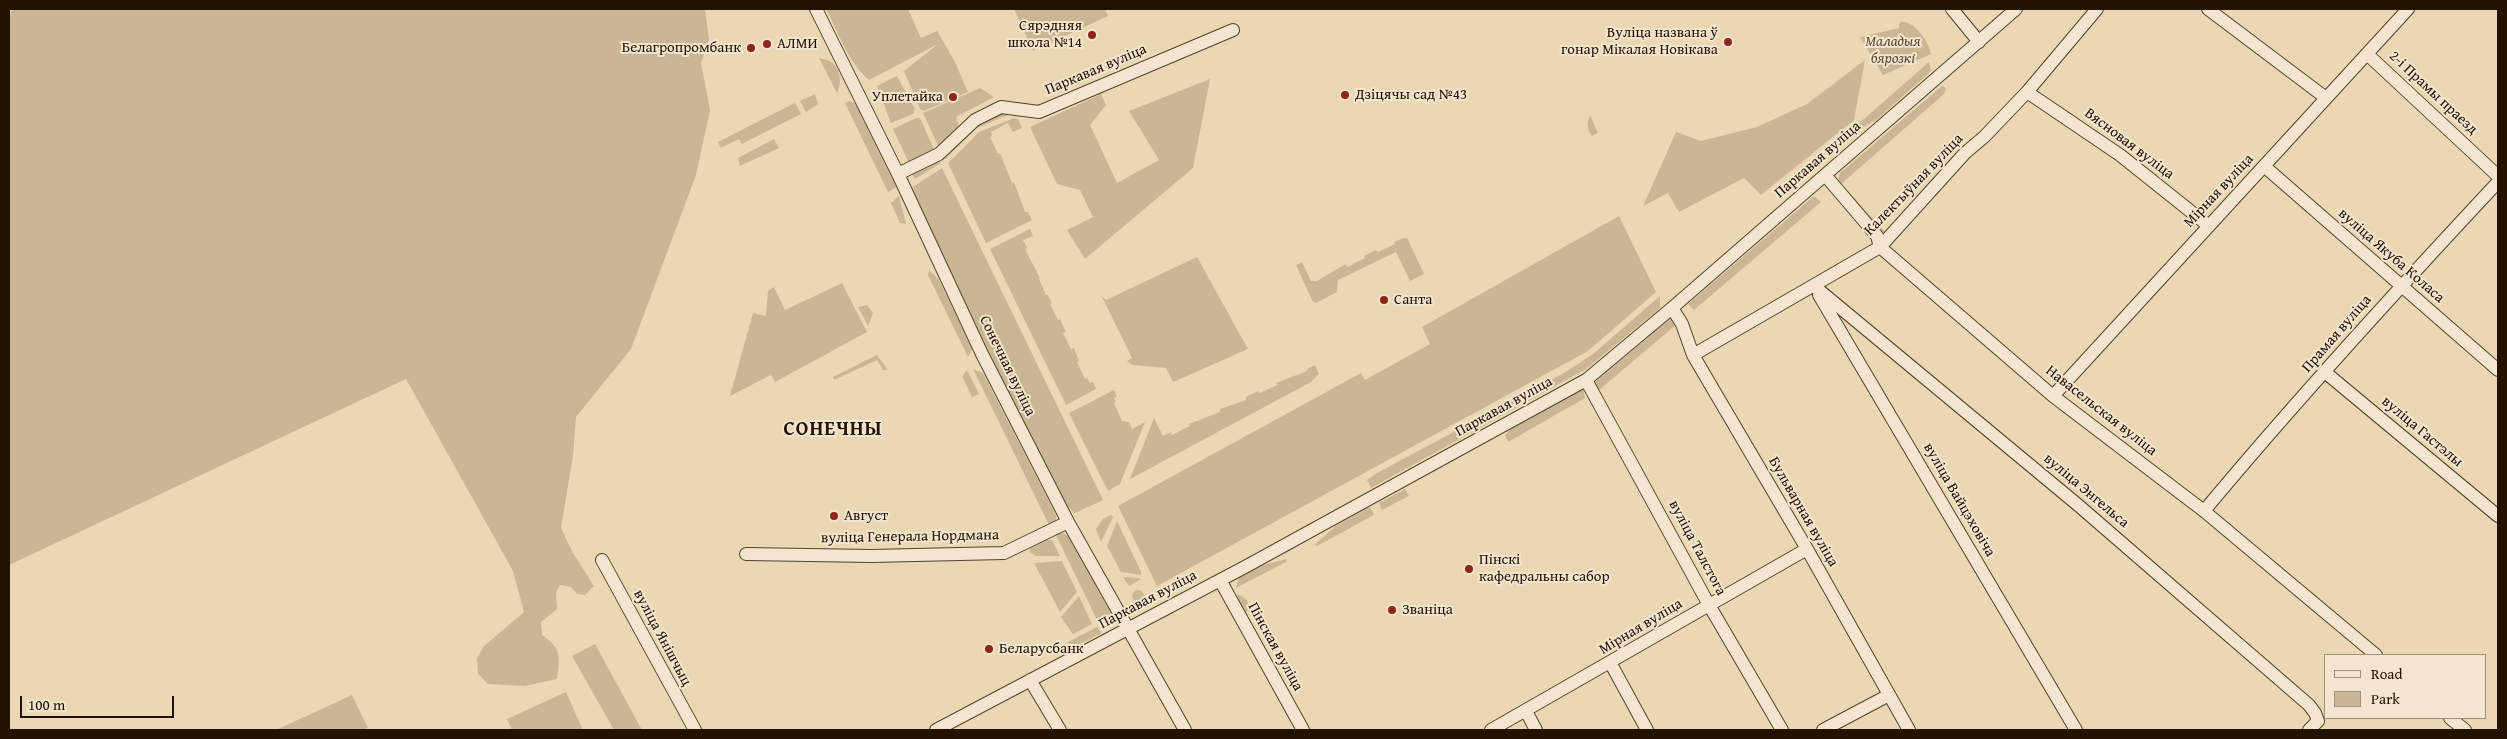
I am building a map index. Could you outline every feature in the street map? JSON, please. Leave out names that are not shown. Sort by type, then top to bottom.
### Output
[{"type":"street","name":"Сонечная вуліца","points":[[816,9],[898,174],[982,354],[1068,522],[1130,628],[1186,730]]},
{"type":"street","points":[[1952,9],[1979,42]]},
{"type":"street","name":"Паркавая вуліца","points":[[942,729],[1586,380],[1672,308],[2016,9]]},
{"type":"street","name":"Калектыўная вуліца","points":[[1693,355],[1880,247],[1965,153],[1984,137],[2027,92],[2097,9]]},
{"type":"street","points":[[2208,9],[2326,98]]},
{"type":"street","name":"Мірная вуліца","points":[[2053,396],[2408,9]]},
{"type":"street","name":"Паркавая вуліца","points":[[898,174],[939,154],[975,120],[1001,107],[1039,112],[1233,30]]},
{"type":"street","name":"2-і Прамы праезд","points":[[2367,54],[2498,176]]},
{"type":"street","name":"Вясновая вуліца","points":[[2027,92],[2120,155],[2209,226]]},
{"type":"street","name":"вуліца Якуба Коласа","points":[[2264,166],[2400,287],[2498,370]]},
{"type":"street","name":"Навасельская вуліца","points":[[1825,175],[1877,236],[1880,247],[2053,396],[2204,511],[2375,654]]},
{"type":"street","name":"Прамая вуліца","points":[[2204,511],[2264,439],[2326,373],[2400,287],[2498,182]]},
{"type":"street","name":"вуліца Вайцэховіча","points":[[1814,286],[2076,730]]},
{"type":"street","name":"вуліца Энгельса","points":[[1814,286],[2078,505],[2309,705],[2318,721],[2309,730]]},
{"type":"street","name":"Бульварная вуліца","points":[[1672,308],[1682,324],[1693,355],[1807,549],[1909,730]]},
{"type":"street","name":"вуліца Гастэлы","points":[[2326,373],[2498,516]]},
{"type":"street","name":"вуліца Талстога","points":[[1586,380],[1709,605],[1782,730]]},
{"type":"street","name":"вуліца Генерала Нордмана","points":[[746,554],[878,556],[1004,553],[1068,522]]},
{"type":"street","name":"Мірная вуліца","points":[[1491,730],[1611,664],[1807,549]]},
{"type":"street","name":"вуліца Янішчыц","points":[[602,560],[695,730]]},
{"type":"street","name":"Пінская вуліца","points":[[1220,580],[1303,730]]},
{"type":"street","points":[[1611,664],[1647,730]]},
{"type":"street","points":[[1030,680],[1060,730]]},
{"type":"street","points":[[1823,730],[1889,695]]},
{"type":"street","points":[[1526,711],[1536,730]]},
{"type":"street","points":[[2451,719],[2465,730]]},
{"type":"green space","points":[[16,9],[705,9],[709,40],[701,63],[710,110],[696,175],[631,349],[576,417],[573,456],[561,528],[573,553],[594,586],[585,595],[577,594],[571,587],[560,585],[556,593],[557,609],[541,622],[542,635],[549,640],[558,654],[557,679],[525,686],[488,684],[478,674],[477,658],[484,646],[524,612],[513,571],[406,379],[9,565],[9,12]]},
{"type":"green space","points":[[826,9],[908,9],[921,38],[937,31],[954,60],[968,92],[924,111],[920,109],[904,71],[938,44],[869,80],[855,65]]},
{"type":"green space","points":[[1014,9],[1105,9],[1108,16],[1033,51]]},
{"type":"green space","name":"Маладыя бярозкі","points":[[1901,22],[1911,24],[1916,28],[1930,49],[1931,54],[1883,75],[1860,37],[1899,28]]},
{"type":"green space","points":[[819,58],[830,61],[837,69],[840,81],[837,93]]},
{"type":"green space","points":[[1865,60],[1854,120],[1761,195],[1744,178],[1679,212],[1668,193],[1643,206],[1676,132],[1701,141],[1757,127],[1807,104]]},
{"type":"green space","points":[[1929,62],[1931,70],[1928,74],[1876,120],[1860,129],[1857,125]]},
{"type":"green space","points":[[897,76],[915,109],[913,114],[891,123],[877,86]]},
{"type":"green space","points":[[1210,79],[1193,168],[1085,259],[1067,230],[1093,217],[1080,190],[1057,184],[1030,127],[1101,94],[1106,105],[1090,125],[1117,183],[1159,160],[1129,111]]},
{"type":"green space","points":[[1942,86],[1946,88],[1944,94],[1840,185],[1838,181],[1840,173]]},
{"type":"green space","points":[[980,88],[994,97],[956,117],[960,129],[940,150],[923,113]]},
{"type":"green space","points":[[815,94],[818,104],[806,112],[800,101]]},
{"type":"green space","points":[[849,101],[857,104],[897,187],[888,192],[845,103]]},
{"type":"green space","points":[[795,103],[801,114],[742,144],[739,139],[721,148],[718,142]]},
{"type":"green space","points":[[1002,111],[1017,111],[977,128],[945,159],[943,155],[978,123]]},
{"type":"green space","points":[[1590,115],[1598,133],[1592,136],[1588,126]]},
{"type":"green space","points":[[916,118],[920,118],[934,149],[908,161],[893,129]]},
{"type":"green space","points":[[1014,118],[1018,119],[1022,128],[1013,132],[1008,123],[991,132],[992,136],[990,137],[998,154],[1000,153],[1012,183],[1014,182],[1025,212],[1028,212],[1032,220],[986,243],[948,163],[979,132]]},
{"type":"green space","points":[[774,139],[779,148],[740,166],[738,158]]},
{"type":"green space","points":[[938,158],[941,163],[915,179],[911,172]]},
{"type":"green space","points":[[942,168],[1103,500],[1075,513],[1066,505],[1014,405],[911,188]]},
{"type":"green space","points":[[1844,188],[1846,189],[1885,232],[1881,232]]},
{"type":"green space","points":[[899,196],[906,224],[900,223],[891,203]]},
{"type":"green space","points":[[1814,196],[1821,202],[1694,310],[1688,304]]},
{"type":"green space","points":[[1619,216],[1656,292],[1588,351],[1157,586],[1118,506],[1361,373],[1365,380],[1430,344],[1422,327]]},
{"type":"green space","points":[[1030,229],[1033,236],[1023,240],[1027,248],[1025,249],[1040,278],[1046,295],[1048,295],[1052,303],[1050,304],[1066,332],[1063,333],[1071,349],[1074,348],[1079,361],[1077,362],[1085,379],[1087,378],[1090,383],[1093,382],[1096,389],[1066,405],[990,249]]},
{"type":"green space","points":[[1403,238],[1407,238],[1424,274],[1410,281],[1396,252],[1338,280],[1337,292],[1316,303],[1313,302],[1296,265],[1302,262],[1311,281],[1317,281],[1346,264],[1347,267],[1365,258],[1364,256],[1376,250],[1378,252]]},
{"type":"green space","points":[[1197,257],[1248,349],[1173,382],[1166,368],[1132,365],[1127,361],[1132,358],[1101,295],[1106,300]]},
{"type":"green space","points":[[929,270],[939,280],[972,349],[968,357],[928,275]]},
{"type":"green space","points":[[842,283],[867,332],[775,382],[771,375],[730,396],[753,313],[766,316],[768,291],[774,287],[785,310]]},
{"type":"green space","points":[[1660,296],[1660,308],[1586,369],[1371,488],[1367,480],[1377,473],[1566,372],[1593,354]]},
{"type":"green space","points":[[867,305],[873,313],[868,326],[858,307]]},
{"type":"green space","points":[[1672,317],[1677,324],[1599,390],[1595,385],[1596,381]]},
{"type":"green space","points":[[877,355],[888,370],[883,370],[877,360],[834,380],[833,377]]},
{"type":"green space","points":[[1315,365],[1319,374],[1311,382],[1130,479],[1154,418],[1163,436],[1171,432],[1172,435],[1190,426],[1189,424],[1220,412],[1220,409],[1246,400],[1246,397],[1258,391],[1260,393],[1277,385],[1276,383],[1307,371],[1307,369]]},
{"type":"green space","points":[[973,369],[983,373],[1056,515],[1056,524],[1051,529]]},
{"type":"green space","points":[[967,370],[979,394],[972,397],[963,378]]},
{"type":"green space","points":[[1583,388],[1585,398],[1508,442],[1505,436],[1509,430]]},
{"type":"green space","points":[[1114,390],[1117,397],[1114,398],[1116,402],[1114,403],[1122,421],[1129,422],[1132,429],[1145,422],[1120,484],[1108,491],[1069,413]]},
{"type":"green space","points":[[1405,489],[1409,496],[1382,510],[1379,503]]},
{"type":"green space","points":[[1370,507],[1374,515],[1317,546],[1314,545],[1337,525]]},
{"type":"green space","points":[[1111,515],[1113,517],[1101,542],[1096,529],[1103,519]]},
{"type":"green space","points":[[1117,521],[1141,575],[1121,572],[1107,546]]},
{"type":"green space","points":[[1059,531],[1070,537],[1111,613],[1101,620],[1096,618],[1055,533]]},
{"type":"green space","points":[[1047,540],[1052,540],[1060,556],[1036,556],[1030,552],[1030,548]]},
{"type":"green space","points":[[1287,559],[1286,562],[1236,588],[1239,576],[1263,565]]},
{"type":"green space","points":[[1062,561],[1077,592],[1060,612],[1034,563]]},
{"type":"green space","points":[[1123,577],[1139,578],[1141,579],[1129,586]]},
{"type":"green space","points":[[1136,590],[1140,590],[1144,596],[1140,602],[1136,602],[1132,598],[1132,594]]},
{"type":"green space","points":[[1238,594],[1246,599],[1251,609],[1244,613],[1236,599]]},
{"type":"green space","points":[[1079,596],[1092,624],[1073,634],[1061,617]]},
{"type":"green space","points":[[1097,627],[1102,633],[1078,645],[1066,643]]},
{"type":"green space","points":[[595,644],[642,730],[614,730],[572,656]]},
{"type":"green space","points":[[566,692],[583,730],[512,730],[507,719]]},
{"type":"green space","points":[[352,695],[368,728],[363,730],[276,730]]},
{"type":"place","name":"Сярэдняя школа №14","points":[[1092,35]]},
{"type":"place","name":"Вуліца названа ў гонар Мікалая Новікава","points":[[1728,42]]},
{"type":"place","name":"АЛМИ","points":[[767,44]]},
{"type":"place","name":"Белагропромбанк","points":[[751,48]]},
{"type":"place","name":"Дзіцячы сад №43","points":[[1345,95]]},
{"type":"place","name":"Уплетайка","points":[[953,97]]},
{"type":"place","name":"Санта","points":[[1384,300]]},
{"type":"place","name":"Август","points":[[834,516]]},
{"type":"place","name":"Пінскі кафедральны сабор","points":[[1469,569]]},
{"type":"place","name":"Званіца","points":[[1392,610]]},
{"type":"place","name":"Беларусбанк","points":[[989,649]]},
{"type":"district","name":"СОНЕЧНЫ","points":[[833,430]]}]
